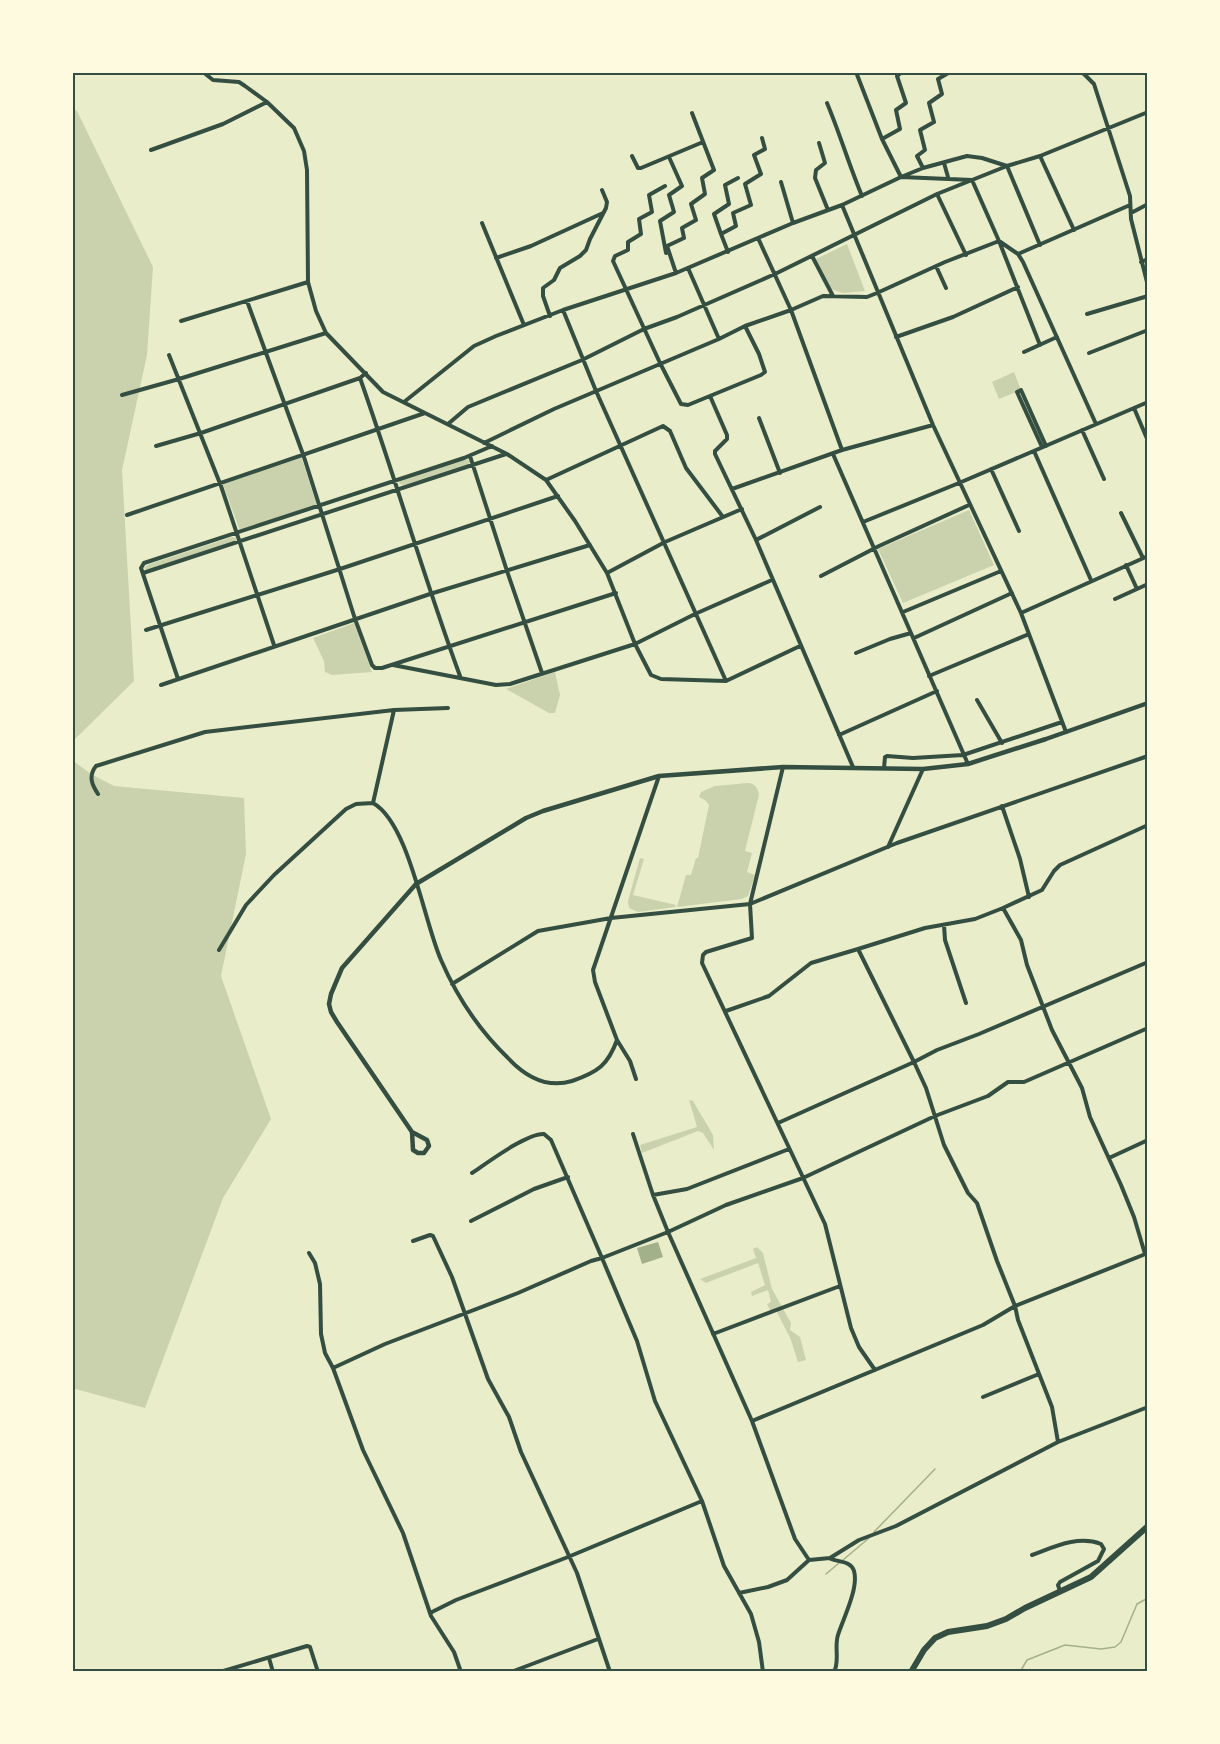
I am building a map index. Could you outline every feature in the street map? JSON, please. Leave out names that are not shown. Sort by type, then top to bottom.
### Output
[{"type":"main road","points":[[911,1672],[924,1650],[935,1638],[948,1632],[987,1626],[1006,1619],[1100,1571],[1148,1526]]},
{"type":"street","points":[[203,72],[213,80],[238,82],[267,102],[294,128],[304,151],[307,171],[308,282],[326,333],[384,392],[507,454],[546,480],[607,573],[648,672],[661,679],[726,681],[800,646]]},
{"type":"street","points":[[856,72],[882,139],[901,177]]},
{"type":"street","points":[[882,139],[900,129],[896,110],[906,103],[897,76],[902,72]]},
{"type":"street","points":[[923,168],[917,156],[925,150],[920,130],[934,122],[929,103],[942,94],[938,79],[950,72]]},
{"type":"street","points":[[1079,72],[1094,84],[1130,196],[1131,213],[1148,286]]},
{"type":"street","points":[[152,150],[223,124],[267,102]]},
{"type":"street","points":[[827,102],[862,196]]},
{"type":"street","points":[[448,424],[468,407],[582,360],[644,329],[775,274],[937,194],[1007,166],[1041,156],[1148,112]]},
{"type":"street","points":[[675,273],[667,246],[684,238],[682,228],[696,220],[691,204],[705,194],[702,178],[714,170],[692,114]]},
{"type":"street","points":[[721,234],[736,226],[732,215],[734,213],[751,205],[745,184],[761,174],[754,155],[765,149],[762,138]]},
{"type":"street","points":[[632,156],[639,168],[703,142]]},
{"type":"street","points":[[819,143],[825,163],[816,170],[815,178],[828,210]]},
{"type":"street","points":[[404,402],[474,346],[564,310],[688,268],[793,223],[842,205],[923,168],[967,156],[1007,166],[1040,245]]},
{"type":"street","points":[[1041,156],[1074,230]]},
{"type":"street","points":[[669,157],[682,186],[669,195],[674,212],[662,219],[660,223],[665,238],[664,248],[675,273]]},
{"type":"street","points":[[944,163],[948,177]]},
{"type":"street","points":[[901,177],[948,177],[972,180]]},
{"type":"street","points":[[728,252],[714,214],[729,204],[724,187],[727,182],[738,178]]},
{"type":"street","points":[[972,180],[1040,345]]},
{"type":"street","points":[[781,182],[793,223]]},
{"type":"street","points":[[665,186],[649,195],[652,212],[639,219],[641,234],[628,242],[628,250],[614,258],[644,329],[681,404],[688,405],[765,372],[745,326]]},
{"type":"street","points":[[550,316],[543,296],[543,288],[554,280],[560,268],[584,253],[607,202],[602,190]]},
{"type":"street","points":[[937,194],[966,255]]},
{"type":"street","points":[[1131,213],[1148,204]]},
{"type":"street","points":[[842,205],[933,425],[1012,593],[1066,732]]},
{"type":"street","points":[[1018,254],[1130,205]]},
{"type":"street","points":[[496,258],[531,246],[603,213]]},
{"type":"street","points":[[482,223],[524,325]]},
{"type":"street","points":[[758,238],[791,310],[842,450]]},
{"type":"street","points":[[999,241],[1018,254],[1096,424]]},
{"type":"street","points":[[484,443],[745,326],[823,296],[867,297],[999,241]]},
{"type":"street","points":[[812,256],[833,296]]},
{"type":"street","points":[[1141,262],[1148,259]]},
{"type":"street","points":[[936,266],[946,288]]},
{"type":"street","points":[[688,268],[719,339]]},
{"type":"street","points":[[181,321],[308,282]]},
{"type":"street","points":[[896,337],[953,317],[1018,287]]},
{"type":"street","points":[[1088,314],[1148,296]]},
{"type":"street","points":[[247,301],[303,454],[372,665],[378,669],[392,665],[616,593]]},
{"type":"street","points":[[564,310],[582,360],[726,681]]},
{"type":"street","points":[[1089,353],[1148,330]]},
{"type":"street","points":[[122,395],[326,333]]},
{"type":"street","points":[[1024,352],[1057,337]]},
{"type":"street","points":[[169,355],[220,483],[274,645]]},
{"type":"street","points":[[156,446],[201,433],[360,378],[366,373]]},
{"type":"street","points":[[360,378],[399,490],[430,594],[460,677]]},
{"type":"street","points":[[1021,390],[1044,447],[1017,392],[1021,390]]},
{"type":"street","points":[[710,396],[727,435],[725,442],[715,450],[717,458],[756,540],[853,767]]},
{"type":"street","points":[[863,522],[1148,402]]},
{"type":"street","points":[[1134,408],[1148,441]]},
{"type":"street","points":[[127,515],[425,413]]},
{"type":"street","points":[[759,418],[780,473]]},
{"type":"street","points":[[732,489],[842,450],[933,425]]},
{"type":"street","points":[[546,480],[659,426],[666,427],[670,431],[686,468],[723,517]]},
{"type":"street","points":[[1082,430],[1104,478]]},
{"type":"street","points":[[178,679],[141,568],[144,563],[470,456],[492,446]]},
{"type":"street","points":[[1034,451],[1091,580]]},
{"type":"street","points":[[143,573],[507,454]]},
{"type":"street","points":[[833,454],[968,764]]},
{"type":"street","points":[[470,456],[542,674]]},
{"type":"street","points":[[991,469],[1018,531]]},
{"type":"street","points":[[146,630],[340,569],[558,496]]},
{"type":"street","points":[[821,576],[969,505]]},
{"type":"street","points":[[756,540],[819,507]]},
{"type":"street","points":[[607,573],[665,542],[742,509]]},
{"type":"street","points":[[1120,513],[1143,558]]},
{"type":"street","points":[[161,685],[274,645],[590,544]]},
{"type":"street","points":[[1020,613],[1148,556]]},
{"type":"street","points":[[1126,565],[1137,589]]},
{"type":"street","points":[[903,612],[1001,571]]},
{"type":"street","points":[[392,665],[503,685],[635,644],[772,580]]},
{"type":"street","points":[[1115,599],[1148,584]]},
{"type":"street","points":[[914,639],[1012,593]]},
{"type":"street","points":[[856,653],[911,633]]},
{"type":"street","points":[[930,676],[1029,634]]},
{"type":"street","points":[[839,735],[937,691]]},
{"type":"street","points":[[977,700],[1002,743]]},
{"type":"street","points":[[412,1132],[413,1150],[424,1153],[429,1146],[428,1140],[412,1132],[337,1022],[329,1004],[331,994],[346,963],[416,884],[526,818],[560,805],[659,776],[783,766],[923,769],[968,764],[1148,703]]},
{"type":"street","points":[[98,794],[91,774],[94,768],[103,762],[205,732],[394,710],[448,708]]},
{"type":"street","points":[[373,803],[394,710]]},
{"type":"street","points":[[884,768],[887,756],[913,758],[963,755],[1062,722]]},
{"type":"street","points":[[452,984],[538,931],[611,918],[750,904],[887,847],[1148,756]]},
{"type":"street","points":[[783,766],[750,904],[752,938],[706,952],[702,957],[702,963],[825,1224],[851,1328],[875,1370]]},
{"type":"street","points":[[887,847],[923,769]]},
{"type":"street","points":[[636,1079],[630,1061],[617,1040],[595,982],[593,970],[659,776]]},
{"type":"street","points":[[219,950],[246,905],[274,875],[346,809],[356,804],[373,803],[389,816],[400,837],[432,938],[452,984],[486,1037],[523,1073],[533,1079],[562,1084],[591,1073],[611,1057],[617,1040]]},
{"type":"street","points":[[1002,806],[1020,859],[1029,897]]},
{"type":"street","points":[[726,1011],[769,996],[799,970],[811,963],[925,928],[975,919],[1029,897],[1042,891],[1060,865],[1148,825]]},
{"type":"street","points":[[752,1421],[983,1325],[1016,1306],[1146,1254],[1134,1217],[1090,1117],[1082,1088],[1052,1030],[1027,965],[1021,940],[1003,908]]},
{"type":"street","points":[[944,925],[945,940],[966,1003]]},
{"type":"street","points":[[858,949],[926,1088],[944,1145],[968,1193],[977,1203],[997,1261],[1016,1306],[1018,1320],[1052,1407],[1058,1442]]},
{"type":"street","points":[[778,1124],[936,1050],[1148,962]]},
{"type":"street","points":[[333,1368],[385,1344],[466,1314],[591,1261],[668,1232],[726,1205],[803,1178],[935,1116],[988,1096],[1008,1082],[1024,1082],[1148,1028]]},
{"type":"street","points":[[472,1173],[517,1144],[540,1133],[551,1140],[637,1341],[655,1401],[702,1501],[724,1566],[751,1614],[759,1642],[763,1672]]},
{"type":"street","points":[[633,1134],[668,1232],[752,1421],[795,1539],[809,1560]]},
{"type":"street","points":[[1109,1158],[1148,1140]]},
{"type":"street","points":[[654,1195],[687,1189],[789,1149]]},
{"type":"street","points":[[471,1221],[534,1189],[568,1178]]},
{"type":"street","points":[[413,1241],[427,1235],[433,1236],[452,1276],[488,1378],[509,1417],[521,1452],[577,1573],[610,1672]]},
{"type":"street","points":[[309,1252],[315,1263],[320,1284],[322,1343],[363,1450],[402,1533],[430,1613],[454,1652],[461,1672]]},
{"type":"street","points":[[713,1334],[840,1286]]},
{"type":"street","points":[[983,1397],[1040,1374]]},
{"type":"street","points":[[830,1558],[859,1540],[896,1526],[1058,1442],[1148,1407]]},
{"type":"street","points":[[430,1613],[456,1600],[568,1557],[702,1501]]},
{"type":"street","points":[[1032,1555],[1066,1542],[1094,1541],[1101,1544],[1104,1550],[1098,1561],[1060,1582],[1058,1585],[1060,1591]]},
{"type":"street","points":[[739,1593],[787,1580],[809,1560],[830,1558],[848,1563],[855,1574],[852,1593],[836,1640],[837,1663],[834,1672]]},
{"type":"street","points":[[511,1672],[598,1639]]},
{"type":"street","points":[[220,1672],[309,1646],[318,1672]]},
{"type":"street","points":[[269,1658],[273,1672]]},
{"type":"shaded area","points":[[72,108],[77,111],[153,267],[147,355],[122,470],[134,681],[72,742]]},
{"type":"shaded area","points":[[847,244],[865,291],[843,293],[831,289],[816,259]]},
{"type":"shaded area","points":[[1014,372],[1021,390],[999,399],[992,382]]},
{"type":"shaded area","points":[[304,457],[302,459],[317,506],[240,531],[223,484]]},
{"type":"shaded area","points":[[466,459],[470,461],[469,465],[404,485],[399,484],[400,481]]},
{"type":"shaded area","points":[[969,510],[994,565],[903,603],[878,549]]},
{"type":"shaded area","points":[[232,537],[236,538],[236,541],[147,570],[144,568],[147,565]]},
{"type":"shaded area","points":[[354,623],[372,672],[332,675],[325,672],[324,661],[313,638]]},
{"type":"shaded area","points":[[555,672],[560,695],[555,713],[549,713],[506,689]]},
{"type":"shaded area","points":[[72,760],[91,774],[114,786],[244,798],[246,854],[221,976],[271,1119],[223,1198],[145,1408],[72,1388]]},
{"type":"shaded area","points":[[748,783],[756,786],[759,795],[745,851],[752,853],[747,872],[755,875],[748,896],[742,899],[677,907],[686,875],[691,875],[696,858],[698,858],[709,805],[699,797],[701,792],[715,786]]},
{"type":"shaded area","points":[[640,858],[644,859],[633,895],[676,905],[675,907],[638,912],[629,908],[628,901]]},
{"type":"shaded area","points":[[689,1100],[693,1101],[713,1135],[714,1150],[703,1133],[698,1131],[642,1153],[640,1145],[697,1127]]},
{"type":"shaded area","points":[[658,1242],[663,1257],[642,1264],[637,1248]]},
{"type":"shaded area","points":[[757,1247],[763,1253],[772,1289],[791,1323],[790,1330],[800,1337],[806,1360],[798,1362],[791,1340],[776,1310],[770,1310],[767,1304],[771,1302],[768,1290],[752,1296],[751,1292],[765,1285],[758,1263],[706,1283],[700,1279],[756,1258],[753,1249]]},
{"type":"waterway","points":[[874,1532],[935,1469]]},
{"type":"waterway","points":[[843,1560],[869,1538]]},
{"type":"waterway","points":[[826,1574],[839,1563]]},
{"type":"waterway","points":[[1020,1672],[1027,1660],[1065,1645],[1101,1649],[1115,1647],[1121,1642],[1137,1604],[1148,1598]]}]
